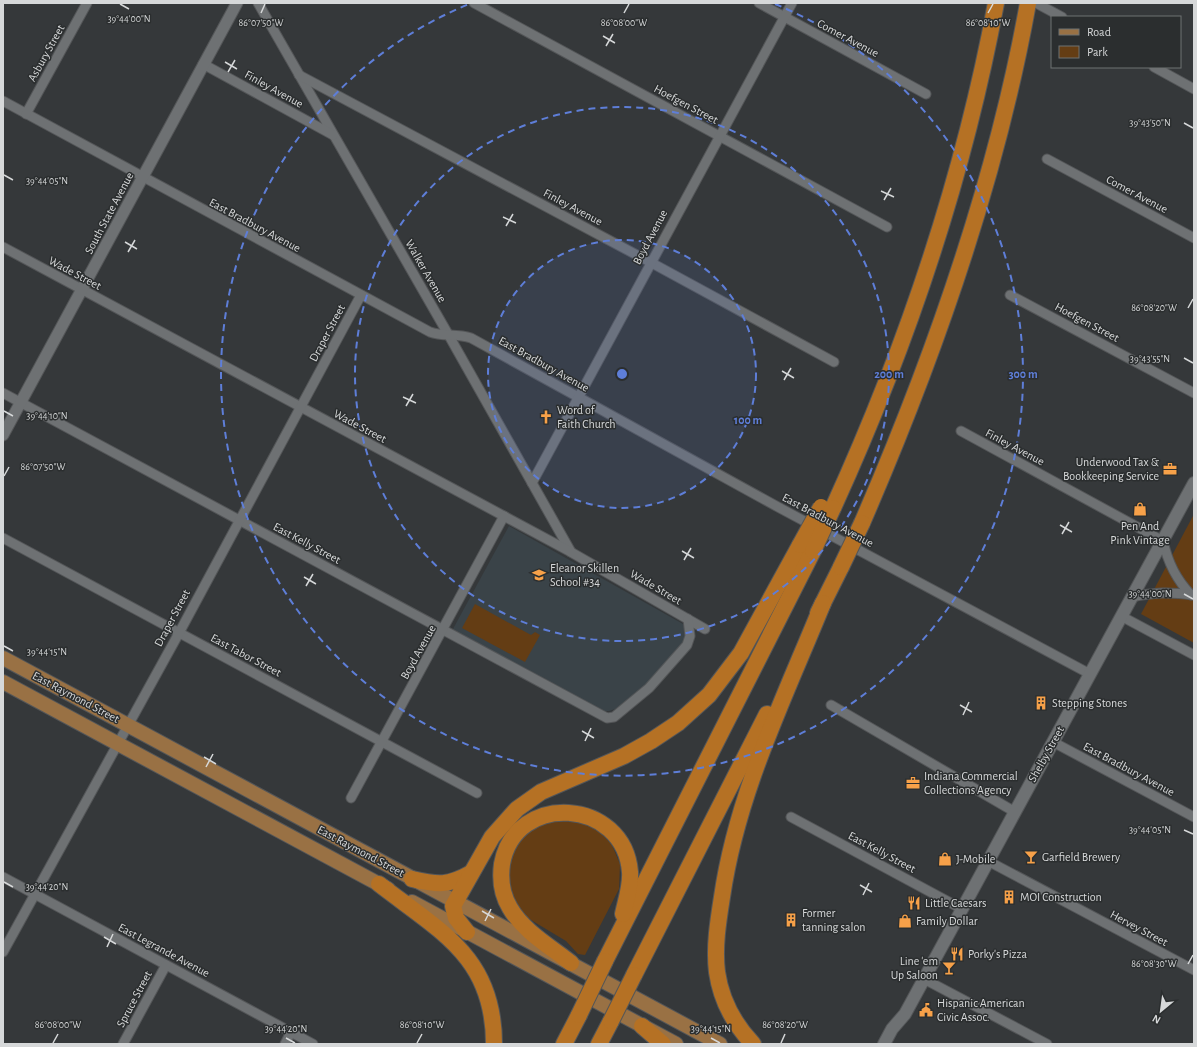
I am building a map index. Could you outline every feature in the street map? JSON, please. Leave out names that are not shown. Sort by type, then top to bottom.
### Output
[{"type":"highway","points":[[607,1035],[634,975],[841,567],[862,523],[916,392],[970,232],[1002,121],[1028,3]]},
{"type":"highway","points":[[564,1044],[882,396],[915,304],[959,160],[996,6]]},
{"type":"highway","points":[[467,932],[456,918],[453,906],[497,830],[524,803],[541,792],[643,746],[678,723],[700,704],[722,680],[741,653],[807,548]]},
{"type":"highway","points":[[753,1044],[732,1017],[723,994],[717,972],[716,939],[724,884],[735,832],[749,786],[823,602]]},
{"type":"highway","points":[[570,963],[519,920],[510,908],[503,893],[501,870],[506,850],[518,833],[534,820],[558,812],[583,814],[601,823],[619,840],[627,859],[630,875],[627,897],[616,938]]},
{"type":"highway","points":[[412,879],[434,884],[444,884],[460,879],[471,873]]},
{"type":"highway","points":[[379,884],[453,942],[473,964],[481,978],[489,998],[494,1023],[494,1044]]},
{"type":"highway","points":[[642,1026],[664,1044]]},
{"type":"main road","name":"Shelby Street","points":[[884,1044],[892,1029],[905,1014],[1194,484]]},
{"type":"main road","name":"East Raymond Street","points":[[3,658],[720,1044]]},
{"type":"main road","name":"East Raymond Street","points":[[3,682],[676,1044]]},
{"type":"street","name":"Asbury Street","points":[[26,114],[87,3]]},
{"type":"street","name":"South State Avenue","points":[[3,435],[237,3]]},
{"type":"street","name":"Walker Avenue","points":[[258,3],[571,552]]},
{"type":"street","name":"Hoefgen Street","points":[[474,3],[887,227]]},
{"type":"street","name":"Comer Avenue","points":[[759,3],[926,94]]},
{"type":"street","name":"Boyd Avenue","points":[[532,483],[650,262],[792,3]]},
{"type":"street","points":[[1036,3],[1060,16]]},
{"type":"street","name":"Finley Avenue","points":[[203,64],[333,135]]},
{"type":"street","points":[[1156,68],[1194,89]]},
{"type":"street","name":"Finley Avenue","points":[[300,75],[834,362]]},
{"type":"street","name":"East Bradbury Avenue","points":[[3,101],[142,178],[430,332],[461,334],[471,338],[785,511],[1090,674]]},
{"type":"street","name":"Comer Avenue","points":[[1047,159],[1194,238]]},
{"type":"street","name":"Wade Street","points":[[3,247],[571,552],[704,629]]},
{"type":"street","name":"Draper Street","points":[[3,952],[179,633],[361,295]]},
{"type":"street","name":"Hoefgen Street","points":[[1010,295],[1194,393]]},
{"type":"street","name":"East Kelly Street","points":[[3,393],[607,718],[614,717],[657,680],[687,645],[690,636],[688,619]]},
{"type":"street","name":"Finley Avenue","points":[[961,431],[1162,541]]},
{"type":"street","name":"Boyd Avenue","points":[[351,798],[504,516]]},
{"type":"street","name":"East Tabor Street","points":[[3,538],[477,793]]},
{"type":"street","points":[[1162,541],[1171,567],[1181,584],[1193,595]]},
{"type":"street","points":[[1132,596],[1153,592],[1172,592],[1193,595]]},
{"type":"street","points":[[1122,616],[1194,655]]},
{"type":"street","points":[[831,705],[1015,812]]},
{"type":"street","name":"East Bradbury Avenue","points":[[1053,742],[1194,817]]},
{"type":"street","name":"East Kelly Street","points":[[791,816],[962,909]]},
{"type":"street","name":"Hervey Street","points":[[988,861],[1194,970]]},
{"type":"street","name":"East Legrande Avenue","points":[[3,877],[313,1044]]},
{"type":"street","name":"Spruce Street","points":[[123,1044],[166,965]]},
{"type":"street","points":[[924,979],[1047,1044]]},
{"type":"street","points":[[285,1044],[291,1032]]},
{"type":"shaded area","name":"Eleanor Skillen School #34","points":[[509,526],[683,624],[686,631],[686,638],[682,646],[636,696],[621,707],[609,711],[602,711],[453,629]]},
{"type":"green space","points":[[1194,514],[1194,643],[1141,614]]},
{"type":"green space","points":[[475,604],[531,635],[535,632],[540,635],[525,662],[462,628]]},
{"type":"green space","points":[[576,819],[597,828],[612,845],[620,864],[619,889],[585,955],[578,954],[566,941],[526,917],[509,894],[506,876],[510,856],[528,828],[555,820]]},
{"type":"place","name":"Word of Faith Church","points":[[546,417]]},
{"type":"place","name":"Underwood Tax & Bookkeeping Service","points":[[1170,469]]},
{"type":"place","name":"Pen And Pink Vintage","points":[[1140,509]]},
{"type":"place","name":"Eleanor Skillen School #34","points":[[539,575]]},
{"type":"place","name":"Stepping Stones","points":[[1041,703]]},
{"type":"place","name":"Indiana Commercial Collections Agency","points":[[913,783]]},
{"type":"place","name":"Garfield Brewery","points":[[1031,857]]},
{"type":"place","name":"J-Mobile","points":[[945,859]]},
{"type":"place","name":"MOI Construction","points":[[1009,897]]},
{"type":"place","name":"Little Caesars","points":[[914,903]]},
{"type":"place","name":"Former tanning salon","points":[[791,920]]},
{"type":"place","name":"Family Dollar","points":[[905,921]]},
{"type":"place","name":"Porky's Pizza","points":[[957,954]]},
{"type":"place","name":"Line 'em Up Saloon","points":[[949,968]]},
{"type":"place","name":"Hispanic American Civic Assoc.","points":[[926,1010]]}]
